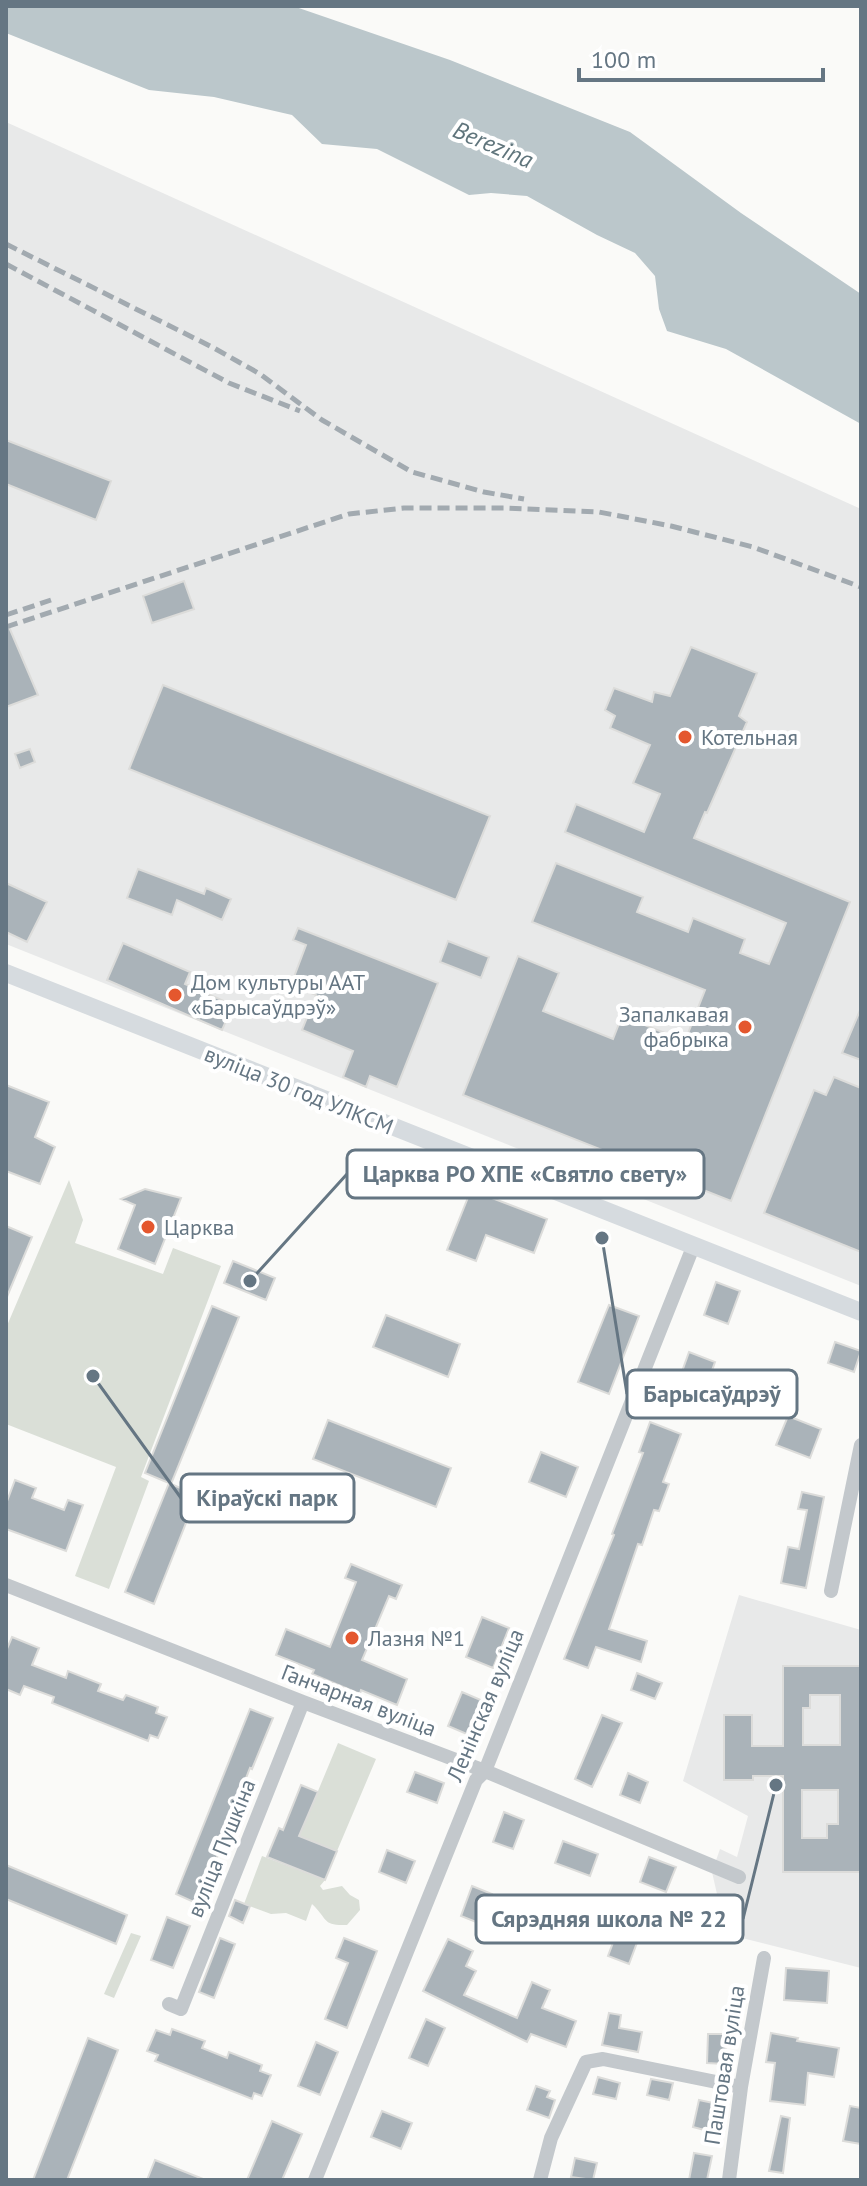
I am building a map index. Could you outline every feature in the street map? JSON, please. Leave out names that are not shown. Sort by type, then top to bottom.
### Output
[{"type":"main road","name":"вуліца 30 год УЛКСМ","points":[[6,973],[861,1312]]},
{"type":"street","name":"Ленінская вуліца","points":[[315,2180],[476,1780],[485,1771],[693,1247]]},
{"type":"street","points":[[831,1591],[861,1445]]},
{"type":"street","name":"Ганчарная вуліца","points":[[6,1585],[485,1771],[739,1877]]},
{"type":"street","name":"вуліца Пушкіна","points":[[175,2006],[303,1702]]},
{"type":"street","name":"Паштовая вуліца","points":[[729,2180],[741,2087],[764,1958]]},
{"type":"street","points":[[540,2180],[551,2138],[586,2062],[603,2059],[741,2087]]},
{"type":"shaded area","points":[[6,122],[861,509],[861,1286],[6,944]]},
{"type":"shaded area","points":[[69,1180],[83,1220],[75,1243],[163,1274],[173,1248],[221,1266],[141,1477],[149,1481],[109,1589],[75,1576],[116,1467],[6,1424],[6,1328]]},
{"type":"shaded area","points":[[739,1595],[861,1630],[861,1968],[726,1934],[712,1872],[720,1849],[737,1857],[748,1816],[683,1781]]},
{"type":"shaded area","points":[[338,1743],[376,1759],[337,1851],[283,1829],[291,1809],[308,1815]]},
{"type":"shaded area","points":[[262,1856],[325,1880],[320,1886],[323,1890],[342,1886],[359,1900],[360,1910],[347,1925],[339,1925],[326,1920],[312,1904],[306,1921],[286,1913],[271,1914],[244,1904]]},
{"type":"shaded area","points":[[131,1933],[141,1936],[114,1998],[104,1994]]},
{"type":"water","name":"Berezina","points":[[6,6],[293,6],[450,60],[630,132],[741,213],[861,294],[861,424],[726,349],[667,331],[659,309],[655,276],[635,253],[527,196],[469,195],[377,149],[322,144],[292,115],[214,97],[149,90],[6,33]]},
{"type":"building","points":[[6,440],[111,481],[96,520],[6,484]]},
{"type":"building","points":[[184,581],[194,609],[152,623],[143,596]]},
{"type":"building","points":[[6,620],[38,695],[6,707]]},
{"type":"building","name":"Запалкавая фабрыка","points":[[691,647],[757,673],[739,716],[747,722],[694,838],[850,902],[731,1201],[463,1095],[518,956],[559,973],[543,1011],[613,1039],[622,1016],[685,1041],[705,990],[532,922],[556,863],[643,897],[637,912],[688,932],[693,918],[745,939],[740,953],[769,964],[786,923],[565,832],[576,804],[644,832],[660,794],[633,783],[650,745],[610,728],[615,716],[605,710],[614,688],[652,702],[654,692],[670,696]]},
{"type":"building","points":[[163,685],[490,816],[456,900],[129,769]]},
{"type":"building","points":[[30,749],[35,762],[20,768],[15,754]]},
{"type":"building","points":[[138,869],[204,894],[206,888],[231,899],[222,920],[177,900],[172,915],[127,898]]},
{"type":"building","points":[[6,883],[47,902],[27,942],[6,932]]},
{"type":"building","points":[[298,928],[438,983],[397,1087],[370,1076],[366,1087],[343,1077],[353,1051],[302,1030],[316,995],[291,985],[306,945],[293,940]]},
{"type":"building","points":[[448,941],[489,957],[481,978],[440,962]]},
{"type":"building","name":"Дом культуры ААТ «Барысаўдрэў»","points":[[123,943],[190,972],[185,984],[233,1005],[222,1030],[107,980]]},
{"type":"building","points":[[861,1008],[861,1060],[842,1053]]},
{"type":"building","points":[[834,1077],[861,1088],[861,1252],[764,1213],[814,1090],[826,1095]]},
{"type":"building","points":[[6,1085],[49,1102],[35,1137],[55,1147],[40,1184],[6,1171]]},
{"type":"building","name":"Царква","points":[[145,1189],[181,1198],[155,1264],[118,1249],[135,1205],[121,1199]]},
{"type":"building","points":[[471,1190],[547,1219],[534,1253],[486,1235],[476,1261],[447,1250]]},
{"type":"building","points":[[6,1226],[32,1237],[6,1299]]},
{"type":"building","points":[[233,1261],[275,1278],[266,1300],[224,1283]]},
{"type":"building","points":[[716,1282],[740,1291],[728,1324],[704,1315]]},
{"type":"building","points":[[609,1305],[639,1316],[609,1394],[578,1382]]},
{"type":"building","points":[[212,1306],[239,1317],[171,1484],[197,1495],[154,1604],[125,1592],[169,1483],[145,1473]]},
{"type":"building","points":[[386,1315],[460,1344],[448,1377],[373,1347]]},
{"type":"building","points":[[835,1342],[861,1351],[854,1372],[828,1363]]},
{"type":"building","points":[[689,1352],[715,1362],[705,1390],[679,1380]]},
{"type":"building","points":[[788,1416],[821,1429],[810,1458],[776,1445]]},
{"type":"building","points":[[328,1420],[451,1468],[436,1507],[313,1459]]},
{"type":"building","points":[[650,1422],[681,1434],[663,1482],[669,1484],[659,1511],[654,1510],[642,1545],[638,1544],[609,1629],[647,1641],[641,1662],[596,1647],[588,1668],[564,1659],[614,1535],[643,1453],[639,1452]]},
{"type":"building","points":[[541,1452],[578,1467],[566,1497],[529,1482]]},
{"type":"building","points":[[15,1480],[36,1488],[32,1498],[64,1510],[68,1500],[83,1505],[66,1551],[6,1529],[6,1504]]},
{"type":"building","points":[[802,1492],[824,1497],[806,1588],[781,1583],[788,1547],[799,1549],[807,1510],[798,1509]]},
{"type":"building","name":"Лазня №1","points":[[351,1564],[402,1585],[396,1599],[389,1596],[362,1660],[407,1679],[397,1705],[361,1690],[360,1694],[276,1655],[286,1629],[330,1647],[356,1582],[345,1578]]},
{"type":"building","points":[[482,1617],[509,1628],[493,1668],[466,1657]]},
{"type":"building","points":[[12,1637],[39,1648],[32,1665],[66,1678],[68,1671],[101,1684],[98,1691],[123,1700],[126,1695],[158,1707],[156,1713],[167,1717],[158,1738],[150,1735],[148,1741],[52,1703],[54,1697],[24,1686],[20,1695],[6,1689],[6,1651]]},
{"type":"building","points":[[783,1666],[861,1666],[861,1872],[783,1872],[783,1776],[724,1780],[724,1715],[752,1715],[752,1746],[783,1746]],"holes":[[[810,1695],[840,1695],[840,1745],[803,1745],[803,1708],[810,1708]],[[802,1790],[838,1790],[838,1824],[827,1824],[827,1838],[802,1838]]]},
{"type":"building","points":[[637,1673],[662,1683],[655,1699],[631,1690]]},
{"type":"building","points":[[462,1692],[483,1701],[469,1735],[448,1726]]},
{"type":"building","points":[[250,1709],[273,1718],[250,1768],[198,1904],[176,1894]]},
{"type":"building","points":[[602,1715],[622,1723],[592,1787],[575,1779]]},
{"type":"building","points":[[415,1772],[444,1783],[437,1803],[407,1792]]},
{"type":"building","points":[[628,1773],[648,1782],[640,1803],[620,1795]]},
{"type":"building","points":[[301,1785],[318,1792],[299,1836],[337,1851],[325,1880],[267,1857],[279,1828],[283,1830]]},
{"type":"building","points":[[504,1812],[524,1820],[513,1849],[493,1842]]},
{"type":"building","points":[[563,1841],[598,1854],[590,1876],[555,1863]]},
{"type":"building","points":[[387,1850],[415,1861],[406,1883],[379,1872]]},
{"type":"building","points":[[649,1857],[676,1867],[666,1892],[640,1882]]},
{"type":"building","points":[[6,1865],[127,1915],[116,1944],[6,1899]]},
{"type":"building","points":[[472,1886],[492,1894],[481,1924],[461,1916]]},
{"type":"building","points":[[235,1900],[250,1906],[243,1923],[229,1916]]},
{"type":"building","points":[[626,1908],[647,1916],[629,1964],[608,1956]]},
{"type":"building","points":[[167,1917],[190,1926],[173,1968],[151,1960]]},
{"type":"building","points":[[220,1938],[235,1944],[214,1998],[199,1992]]},
{"type":"building","points":[[344,1938],[377,1951],[347,2028],[325,2019],[348,1963],[336,1958]]},
{"type":"building","points":[[448,1939],[473,1951],[466,1966],[476,1971],[464,1995],[517,2018],[532,1982],[550,1990],[542,2008],[576,2021],[566,2047],[531,2034],[527,2042],[423,1991]]},
{"type":"building","points":[[786,1968],[829,1971],[827,2003],[784,2000]]},
{"type":"building","points":[[609,2013],[621,2015],[619,2028],[642,2032],[638,2052],[602,2045]]},
{"type":"building","points":[[426,2019],[445,2028],[428,2066],[409,2058]]},
{"type":"building","points":[[172,2029],[205,2041],[202,2048],[227,2058],[229,2052],[262,2065],[260,2071],[271,2075],[262,2096],[254,2093],[252,2099],[155,2061],[158,2055],[147,2051],[156,2030],[170,2035]]},
{"type":"building","points":[[771,2033],[839,2048],[834,2077],[808,2073],[805,2105],[770,2101],[775,2063],[766,2062]]},
{"type":"building","points":[[708,2034],[726,2034],[725,2064],[707,2063]]},
{"type":"building","points":[[88,2038],[118,2050],[67,2180],[33,2180]]},
{"type":"building","points":[[316,2042],[338,2052],[320,2095],[298,2086]]},
{"type":"building","points":[[598,2077],[620,2083],[616,2099],[593,2094]]},
{"type":"building","points":[[651,2079],[673,2083],[669,2100],[647,2095]]},
{"type":"building","points":[[536,2086],[550,2091],[547,2097],[555,2100],[549,2118],[527,2110]]},
{"type":"building","points":[[699,2100],[718,2104],[712,2132],[693,2127]]},
{"type":"building","points":[[850,2106],[861,2108],[861,2144],[843,2141]]},
{"type":"building","points":[[382,2111],[412,2123],[401,2149],[371,2137]]},
{"type":"building","points":[[781,2116],[790,2118],[783,2173],[769,2171]]},
{"type":"building","points":[[272,2121],[302,2134],[282,2180],[247,2180]]},
{"type":"building","points":[[694,2153],[712,2156],[707,2180],[689,2180]]},
{"type":"building","points":[[575,2158],[597,2163],[593,2180],[571,2177]]},
{"type":"building","points":[[155,2160],[203,2179],[203,2180],[147,2180]]},
{"type":"railway","points":[[6,244],[214,348],[260,374],[322,420],[412,472],[484,492],[524,499]]},
{"type":"railway","points":[[6,264],[229,383],[300,411]]},
{"type":"railway","points":[[6,627],[349,514],[404,508],[599,512],[753,547],[861,587]]},
{"type":"railway","points":[[6,615],[51,600]]},
{"type":"place","name":"Котельная","points":[[685,737]]},
{"type":"place","name":"Дом культуры ААТ «Барысаўдрэў»","points":[[175,995]]},
{"type":"place","name":"Запалкавая фабрыка","points":[[745,1027]]},
{"type":"place","name":"Царква","points":[[148,1227]]},
{"type":"place","name":"Барысаўдрэў","points":[[602,1238]]},
{"type":"place","name":"Царква РО ХПЕ «Святло свету»","points":[[250,1281]]},
{"type":"place","name":"Кіраўскі парк","points":[[93,1376]]},
{"type":"place","name":"Лазня №1","points":[[352,1638]]},
{"type":"place","name":"Сярэдняя школа № 22","points":[[776,1785]]}]
